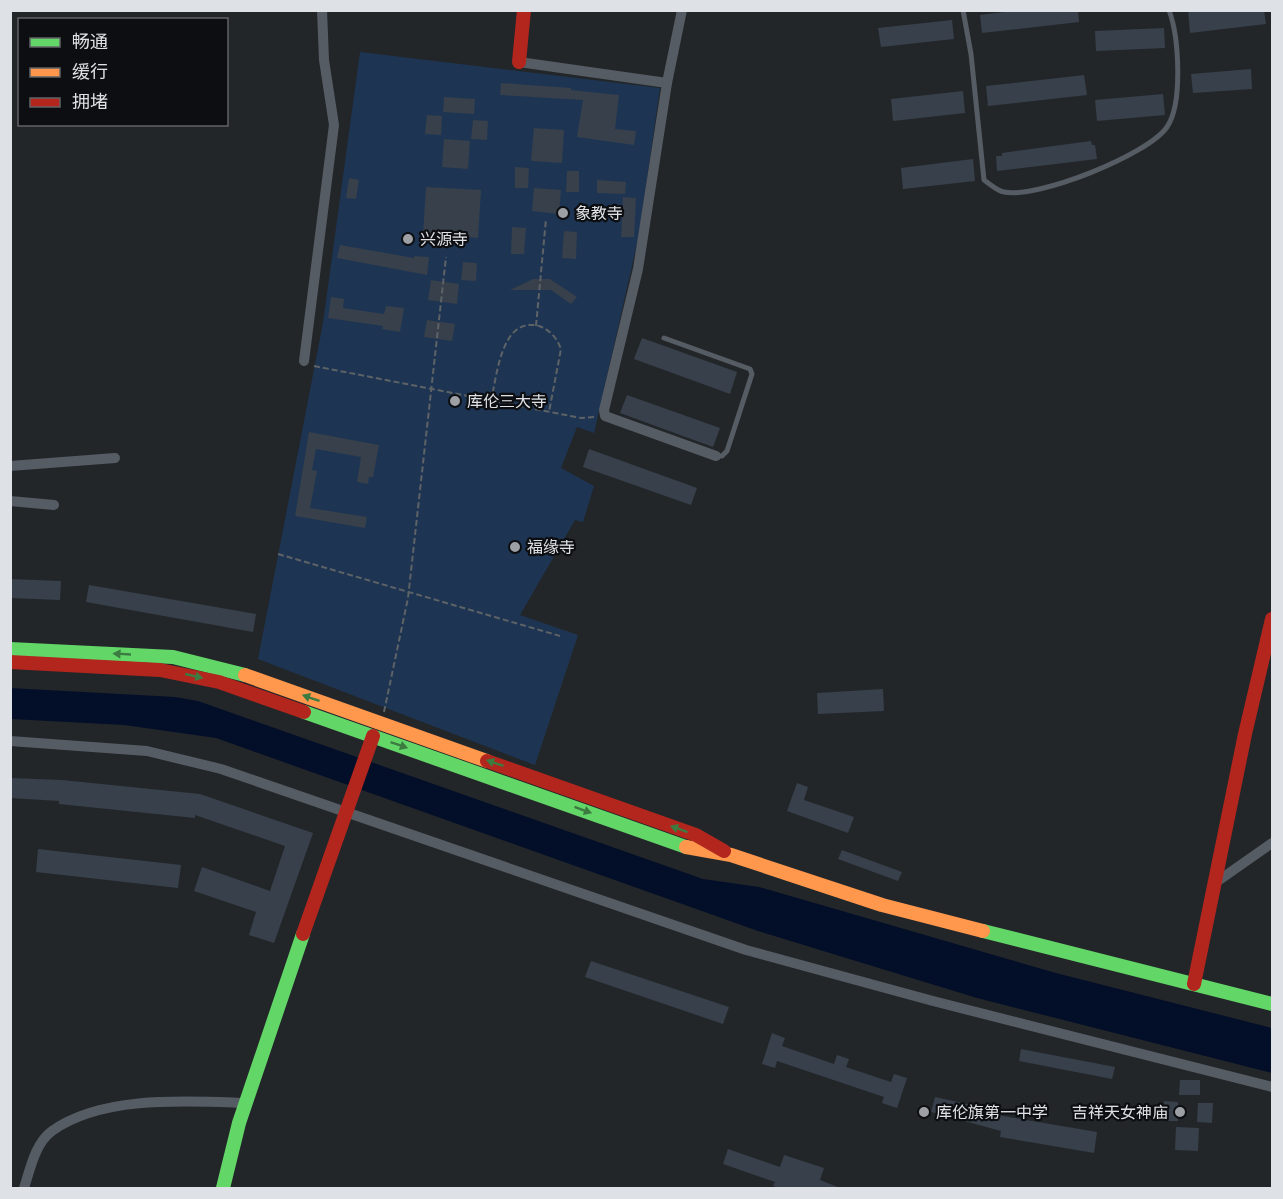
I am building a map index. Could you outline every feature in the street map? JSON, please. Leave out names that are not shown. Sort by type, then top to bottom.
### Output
[{"type":"main road","points":[[519,62],[524,10]]},
{"type":"main road","points":[[1194,984],[1245,734],[1272,619]]},
{"type":"main road","points":[[10,649],[137,655],[201,662],[230,670],[696,835],[731,855]]},
{"type":"main road","points":[[10,662],[186,674],[219,682],[689,848],[731,855],[882,905],[1272,1004]]},
{"type":"main road","points":[[223,1188],[228,1160],[245,1103],[373,736]]},
{"type":"street","points":[[304,361],[334,125],[324,60],[322,10]]},
{"type":"street","points":[[682,10],[667,83],[639,269],[604,410],[605,416],[716,456]]},
{"type":"street","points":[[519,62],[667,83]]},
{"type":"street","points":[[10,466],[115,458]]},
{"type":"street","points":[[10,501],[54,505]]},
{"type":"street","points":[[10,741],[147,751],[221,769],[746,950],[933,1001],[1272,1087]]},
{"type":"street","points":[[1215,883],[1272,843]]},
{"type":"street","points":[[24,1188],[38,1148],[51,1132],[88,1114],[112,1107],[182,1101],[245,1103]]},
{"type":"lane","points":[[963,10],[971,54],[984,180],[1003,192],[1043,190],[1125,158],[1167,128],[1177,106],[1178,47],[1169,10]]},
{"type":"lane","points":[[664,338],[750,369],[752,374],[727,451],[722,456],[716,456]]},
{"type":"path","points":[[537,326],[546,219]]},
{"type":"path","points":[[381,723],[408,592],[446,257]]},
{"type":"path","points":[[491,401],[506,340],[522,327],[537,326],[550,331],[561,349],[549,412]]},
{"type":"path","points":[[304,361],[320,368],[581,418],[605,416]]},
{"type":"path","points":[[278,554],[560,636]]},
{"type":"shaded area","name":"库伦三大寺","points":[[360,52],[660,88],[639,235],[594,433],[577,427],[561,468],[594,486],[583,522],[575,520],[520,615],[578,635],[535,765],[258,659],[323,323]]},
{"type":"shaded area","points":[[10,688],[175,697],[198,701],[703,879],[759,887],[1056,973],[1272,1028],[1272,1073],[977,998],[758,931],[216,738],[124,725],[11,719]]},
{"type":"building","points":[[1019,10],[1078,10],[1079,22],[982,33],[980,15]]},
{"type":"building","points":[[1188,10],[1264,10],[1266,24],[1190,33]]},
{"type":"building","points":[[952,20],[954,39],[881,47],[878,28]]},
{"type":"building","points":[[1164,28],[1165,48],[1096,51],[1095,31]]},
{"type":"building","points":[[1251,69],[1252,89],[1193,93],[1191,74]]},
{"type":"building","points":[[1084,75],[1087,95],[988,106],[986,86]]},
{"type":"building","points":[[501,83],[571,88],[571,90],[619,95],[615,129],[636,131],[634,145],[577,137],[583,100],[500,95]]},
{"type":"building","points":[[963,91],[965,113],[893,121],[891,99]]},
{"type":"building","points":[[1163,94],[1165,115],[1097,121],[1095,100]]},
{"type":"building","points":[[444,97],[475,99],[474,114],[443,112]]},
{"type":"building","points":[[427,115],[442,116],[441,135],[425,134]]},
{"type":"building","points":[[473,120],[488,121],[487,140],[471,139]]},
{"type":"building","points":[[534,128],[564,130],[562,163],[531,161]]},
{"type":"building","points":[[444,139],[470,141],[468,169],[442,167]]},
{"type":"building","points":[[1091,141],[1092,145],[1095,145],[1097,159],[997,171],[996,156],[1002,156],[1002,153]]},
{"type":"building","points":[[973,159],[975,181],[903,189],[901,168]]},
{"type":"building","points":[[515,167],[529,168],[528,188],[515,188]]},
{"type":"building","points":[[567,171],[579,171],[579,192],[566,192]]},
{"type":"building","points":[[349,178],[359,180],[356,199],[346,198]]},
{"type":"building","points":[[597,180],[626,182],[625,194],[597,193]]},
{"type":"building","points":[[426,187],[481,190],[478,238],[466,237],[466,243],[437,241],[438,236],[423,235]]},
{"type":"building","points":[[534,188],[561,190],[559,214],[532,211]]},
{"type":"building","points":[[623,197],[636,198],[634,237],[621,237]]},
{"type":"building","points":[[512,227],[526,228],[524,254],[511,254]]},
{"type":"building","points":[[564,231],[577,232],[576,259],[562,258]]},
{"type":"building","points":[[340,245],[414,258],[414,256],[429,257],[427,275],[337,258]]},
{"type":"building","points":[[463,262],[477,263],[476,281],[461,280]]},
{"type":"building","points":[[533,279],[550,279],[577,297],[571,304],[551,290],[510,290]]},
{"type":"building","points":[[431,280],[459,284],[457,304],[428,300]]},
{"type":"building","points":[[331,297],[344,299],[343,308],[384,314],[386,306],[404,308],[400,332],[382,329],[383,326],[328,318]]},
{"type":"building","points":[[427,320],[455,324],[452,341],[424,337]]},
{"type":"building","points":[[642,338],[737,372],[730,394],[634,359]]},
{"type":"building","points":[[627,395],[720,428],[713,447],[620,413]]},
{"type":"building","points":[[309,432],[379,445],[373,477],[369,477],[368,484],[357,482],[361,457],[316,449],[312,470],[317,471],[310,508],[367,517],[365,528],[295,516]]},
{"type":"building","points":[[589,449],[697,488],[691,505],[583,467]]},
{"type":"building","points":[[10,579],[61,581],[60,600],[10,598]]},
{"type":"building","points":[[89,585],[256,614],[253,632],[86,602]]},
{"type":"building","points":[[883,689],[884,711],[818,714],[817,693]]},
{"type":"building","points":[[10,778],[62,780],[200,794],[313,833],[274,943],[249,935],[256,912],[194,891],[202,867],[270,891],[285,846],[195,815],[195,818],[59,804],[59,801],[10,798]]},
{"type":"building","points":[[797,783],[808,787],[804,800],[854,817],[848,833],[787,811]]},
{"type":"building","points":[[38,849],[181,865],[178,888],[36,872]]},
{"type":"building","points":[[842,850],[902,872],[898,881],[838,859]]},
{"type":"building","points":[[591,961],[729,1007],[723,1024],[585,977]]},
{"type":"building","points":[[772,1033],[785,1038],[782,1046],[834,1064],[837,1055],[849,1059],[846,1067],[891,1082],[894,1074],[907,1078],[897,1108],[882,1103],[884,1097],[777,1061],[775,1068],[762,1064]]},
{"type":"building","points":[[1021,1049],[1115,1067],[1112,1079],[1019,1061]]},
{"type":"building","points":[[1180,1080],[1200,1080],[1200,1095],[1179,1095]]},
{"type":"building","points":[[935,1097],[967,1104],[1003,1116],[1097,1132],[1094,1153],[1000,1137],[1001,1131],[931,1112]]},
{"type":"building","points":[[1164,1101],[1178,1102],[1178,1121],[1163,1121]]},
{"type":"building","points":[[1198,1103],[1213,1103],[1212,1123],[1197,1122]]},
{"type":"building","points":[[1176,1127],[1199,1128],[1198,1151],[1175,1150]]},
{"type":"building","points":[[728,1149],[780,1167],[784,1155],[824,1168],[820,1180],[840,1188],[773,1186],[775,1182],[723,1164]]},
{"type":"traffic: fast","points":[[10,649],[173,657],[245,675]]},
{"type":"traffic: fast","points":[[304,712],[686,847]]},
{"type":"traffic: fast","points":[[983,931],[1272,1004]]},
{"type":"traffic: fast","points":[[223,1188],[239,1123],[303,934]]},
{"type":"traffic: slow","points":[[245,675],[487,761]]},
{"type":"traffic: slow","points":[[686,847],[731,855],[882,905],[983,931]]},
{"type":"traffic: jam","points":[[519,62],[524,10]]},
{"type":"traffic: jam","points":[[1194,984],[1245,734],[1272,619]]},
{"type":"traffic: jam","points":[[10,662],[160,670],[219,682],[304,712]]},
{"type":"traffic: jam","points":[[303,934],[373,736]]},
{"type":"traffic: jam","points":[[487,761],[696,835],[724,851]]},
{"type":"place","name":"象教寺","points":[[563,213]]},
{"type":"place","name":"兴源寺","points":[[408,239]]},
{"type":"place","name":"库伦三大寺","points":[[455,401]]},
{"type":"place","name":"福缘寺","points":[[515,547]]},
{"type":"place","name":"库伦旗第一中学","points":[[924,1112]]},
{"type":"place","name":"吉祥天女神庙","points":[[1180,1112]]}]
